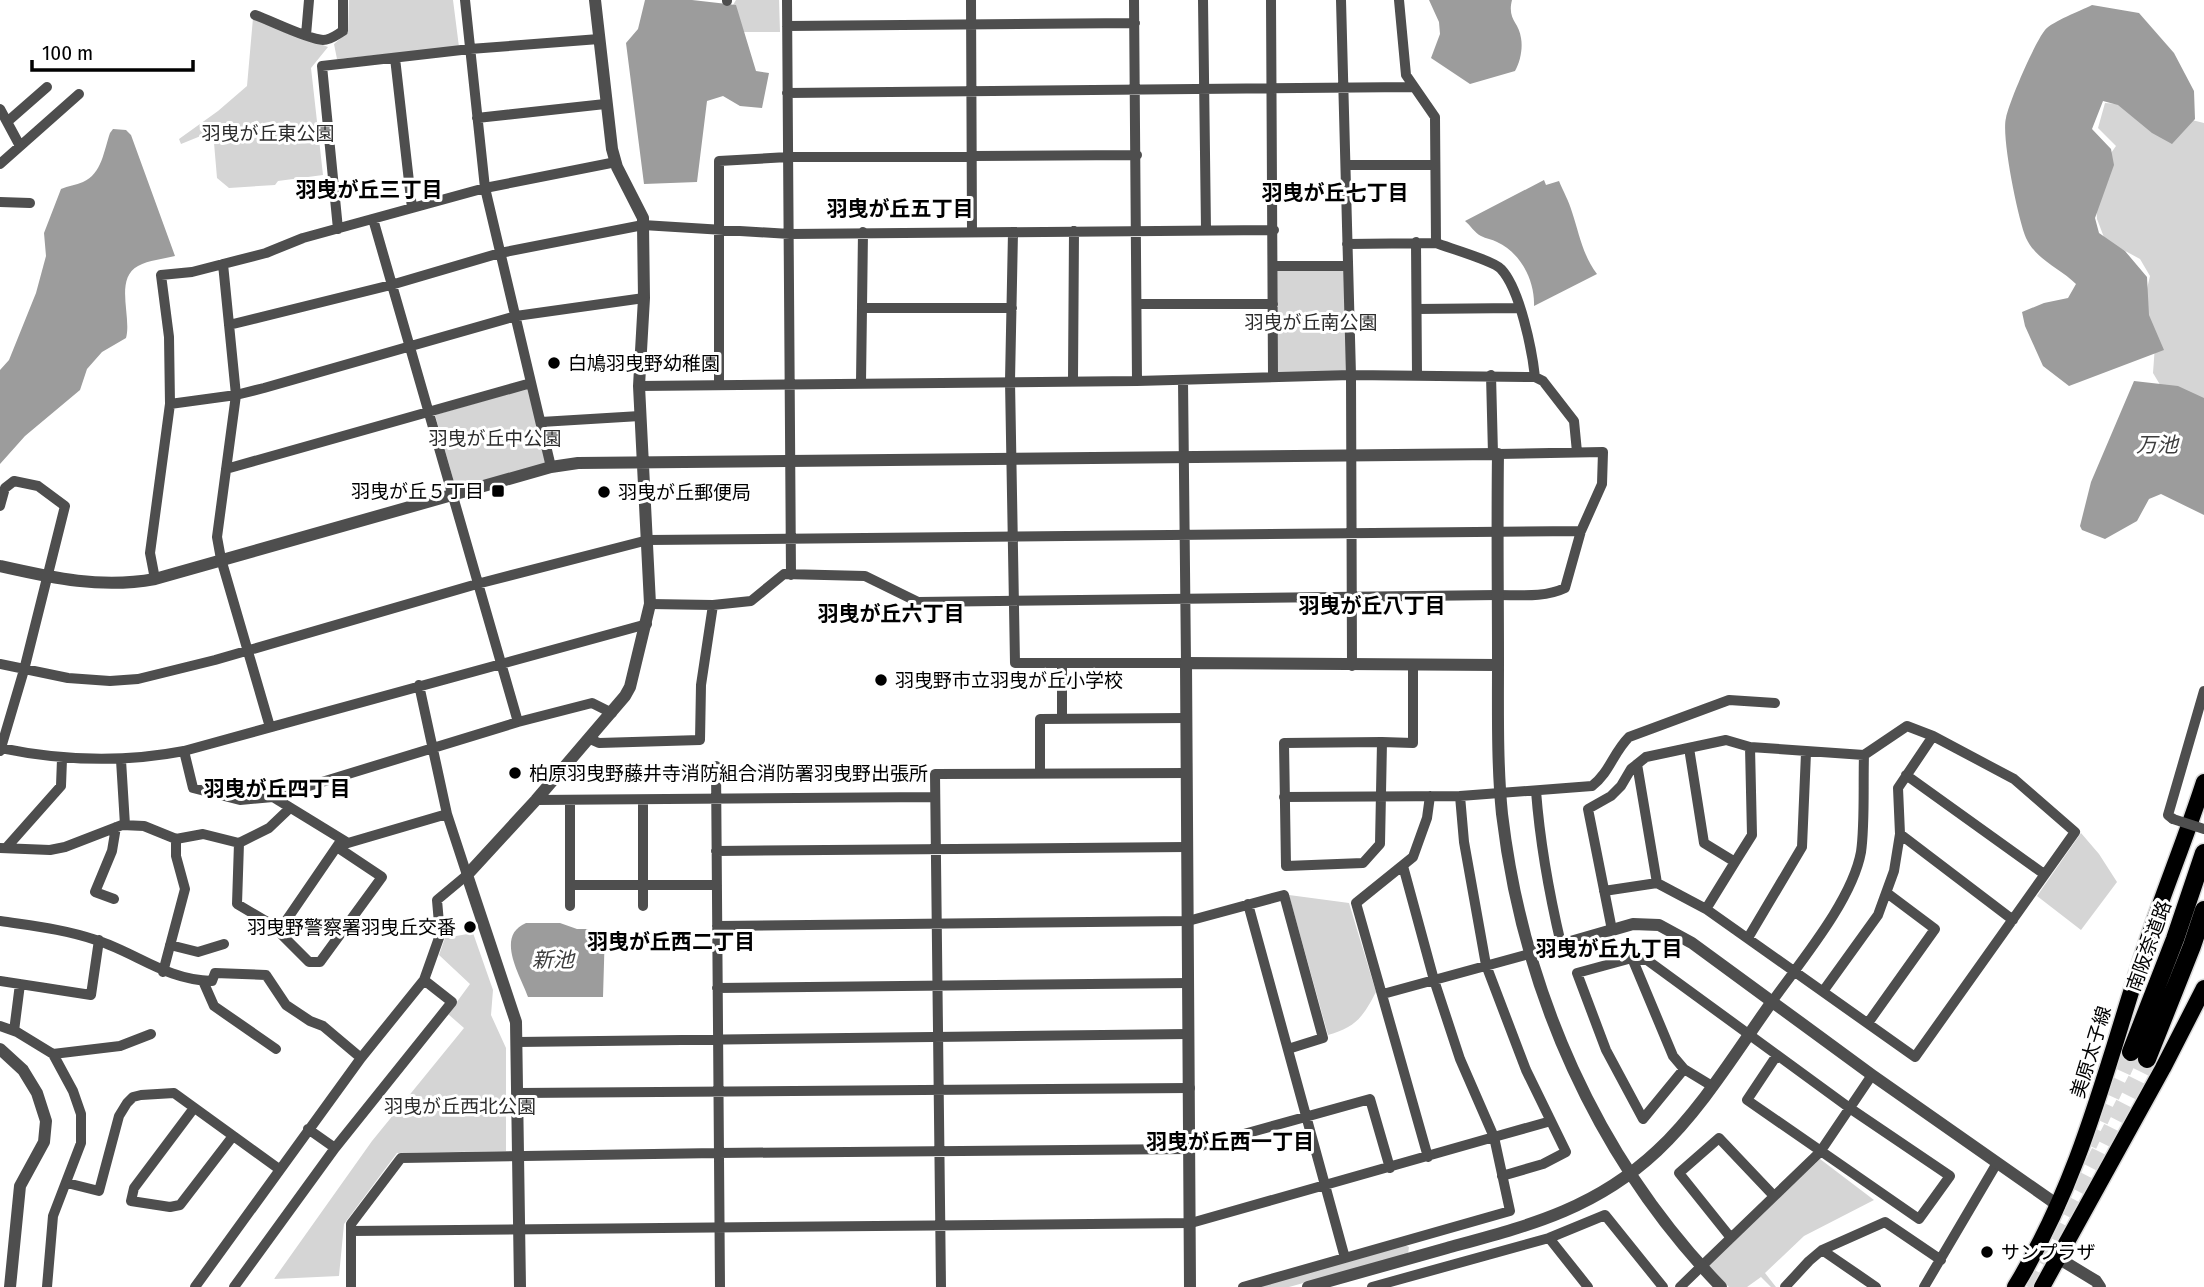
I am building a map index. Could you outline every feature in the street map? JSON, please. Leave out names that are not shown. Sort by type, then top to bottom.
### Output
[{"type":"highway","name":"南阪奈道路","points":[[2204,853],[2139,1056],[2192,946],[2204,910]]},
{"type":"main road","name":"美原太子線","points":[[2015,1287],[2036,1253],[2059,1206],[2085,1141],[2145,946],[2204,782]]},
{"type":"main road","points":[[2042,1287],[2204,988]]},
{"type":"street","points":[[306,34],[309,0]]},
{"type":"street","points":[[255,15],[322,40],[332,38],[342,31],[343,0]]},
{"type":"street","points":[[465,0],[485,188],[551,467]]},
{"type":"street","points":[[200,1285],[279,1169],[361,1058],[424,980],[440,935],[437,900],[467,875],[536,800],[612,713],[630,687],[650,604],[639,386],[644,298],[643,218],[616,162],[605,104],[594,0]]},
{"type":"street","points":[[786,0],[791,575]]},
{"type":"street","points":[[971,0],[972,232]]},
{"type":"street","points":[[1134,0],[1137,381]]},
{"type":"street","points":[[1203,0],[1206,230]]},
{"type":"street","points":[[1271,0],[1273,377]]},
{"type":"street","points":[[1341,0],[1351,375],[1352,666]]},
{"type":"street","points":[[1399,0],[1406,75],[1435,117],[1436,243]]},
{"type":"street","points":[[787,26],[1135,23]]},
{"type":"street","points":[[338,229],[322,66],[470,49],[598,39]]},
{"type":"street","points":[[395,58],[412,208]]},
{"type":"street","points":[[7,122],[47,87]]},
{"type":"street","points":[[787,93],[1413,87]]},
{"type":"street","points":[[0,164],[79,94]]},
{"type":"street","points":[[477,118],[605,104]]},
{"type":"street","points":[[0,109],[20,146]]},
{"type":"street","points":[[719,384],[719,160],[788,157],[1137,155]]},
{"type":"street","points":[[155,579],[150,553],[170,404],[169,337],[161,275],[192,272],[266,253],[303,238],[485,188],[616,162]]},
{"type":"street","points":[[1346,165],[1435,165]]},
{"type":"street","points":[[0,202],[30,204]]},
{"type":"street","points":[[373,219],[517,722]]},
{"type":"street","points":[[229,325],[391,285],[500,253],[643,225],[790,234],[1273,230]]},
{"type":"street","points":[[1073,380],[1074,231]]},
{"type":"street","points":[[861,383],[863,232]]},
{"type":"street","points":[[1013,232],[1010,381],[1015,663],[1498,665]]},
{"type":"street","points":[[1416,242],[1417,375]]},
{"type":"street","points":[[1347,244],[1436,243],[1500,268],[1510,283],[1519,308],[1531,347],[1535,377]]},
{"type":"street","points":[[223,264],[236,395],[217,537],[270,727]]},
{"type":"street","points":[[1274,265],[1348,266]]},
{"type":"street","points":[[170,404],[236,395],[516,316],[644,298]]},
{"type":"street","points":[[1137,304],[1273,304]]},
{"type":"street","points":[[863,309],[1012,308]]},
{"type":"street","points":[[1417,309],[1519,308]]},
{"type":"street","points":[[639,386],[1137,381],[1351,375],[1535,377],[1543,381],[1574,421],[1577,452]]},
{"type":"street","points":[[1491,375],[1497,531],[1501,794],[1508,861],[1529,954],[1547,1010],[1581,1088],[1630,1173],[1701,1266],[1721,1287]]},
{"type":"street","points":[[1183,380],[1190,1287]]},
{"type":"street","points":[[226,469],[531,383]]},
{"type":"street","points":[[541,422],[640,416]]},
{"type":"street","points":[[0,566],[46,577],[101,584],[127,584],[155,579],[551,467],[578,463],[1603,453],[1602,484],[1581,531],[1564,588],[1549,594],[918,602],[865,576],[784,574],[751,601],[713,605],[650,604]]},
{"type":"street","points":[[0,506],[5,488],[14,481],[38,486],[65,506],[24,670],[1,749],[62,759],[121,760],[184,751],[647,624]]},
{"type":"street","points":[[0,664],[68,678],[110,681],[138,679],[247,651],[477,584],[648,540],[1581,531]]},
{"type":"street","points":[[590,739],[599,743],[701,740],[701,685],[713,605]]},
{"type":"street","points":[[1062,663],[1062,719]]},
{"type":"street","points":[[1382,742],[1380,844],[1363,863],[1286,866],[1284,743],[1382,742],[1413,743],[1413,665]]},
{"type":"street","points":[[419,685],[447,814],[516,1022],[520,1287]]},
{"type":"street","points":[[2204,691],[2168,815],[2204,829]]},
{"type":"street","points":[[1284,797],[1460,796],[1592,786],[1604,776],[1619,747],[1629,737],[1729,700],[1774,703]]},
{"type":"street","points":[[184,751],[193,788],[240,800],[273,797],[517,722],[592,703],[612,713]]},
{"type":"street","points":[[1040,773],[1040,719],[1186,718]]},
{"type":"street","points":[[1604,891],[1657,883],[1706,909],[1915,1057],[2075,832],[2014,779],[1933,736],[1907,726],[1864,755],[1750,747],[1726,740],[1646,757],[1631,769],[1611,796],[1588,809],[1604,891],[1612,930]]},
{"type":"street","points":[[1824,990],[1878,915],[1894,871],[1900,834],[1898,788],[1933,736]]},
{"type":"street","points":[[1706,909],[1752,835],[1750,747]]},
{"type":"street","points":[[1689,748],[1704,843],[1735,862]]},
{"type":"street","points":[[1748,938],[1802,848],[1806,753]]},
{"type":"street","points":[[1308,1287],[1352,1281],[1413,1257],[1527,1226],[1563,1213],[1590,1200],[1630,1173],[1670,1138],[1712,1086],[1771,1003],[1836,910],[1851,881],[1861,852],[1864,755]]},
{"type":"street","points":[[3,848],[61,786],[62,759]]},
{"type":"street","points":[[114,899],[95,891],[121,826],[121,760]]},
{"type":"street","points":[[1637,764],[1657,883]]},
{"type":"street","points":[[716,766],[720,1287]]},
{"type":"street","points":[[942,1287],[935,774],[1186,773]]},
{"type":"street","points":[[1906,775],[2043,874]]},
{"type":"street","points":[[1536,791],[1539,834],[1548,890],[1561,944]]},
{"type":"street","points":[[1428,1157],[1356,903],[1413,857],[1427,818],[1430,796]]},
{"type":"street","points":[[1460,796],[1464,842],[1486,965],[1509,1028],[1566,1152],[1543,1164],[1502,1177]]},
{"type":"street","points":[[239,843],[237,904],[279,931],[309,962],[320,962],[382,877],[273,797]]},
{"type":"street","points":[[536,800],[935,797]]},
{"type":"street","points":[[570,800],[570,906]]},
{"type":"street","points":[[643,800],[643,906]]},
{"type":"street","points":[[3,848],[57,849],[121,826],[144,826],[176,839],[203,834],[239,843],[269,828],[290,808]]},
{"type":"street","points":[[339,843],[348,843],[447,814]]},
{"type":"street","points":[[1900,834],[2013,920]]},
{"type":"street","points":[[163,972],[185,889],[176,856],[176,839]]},
{"type":"street","points":[[279,931],[339,843]]},
{"type":"street","points":[[716,851],[1187,847]]},
{"type":"street","points":[[1243,1287],[1510,1211],[1494,1137],[1460,1059],[1434,980],[1403,866]]},
{"type":"street","points":[[570,885],[716,885]]},
{"type":"street","points":[[1868,1023],[1935,929],[1887,892]]},
{"type":"street","points":[[716,926],[1188,921],[1284,895],[1324,1038],[1288,1049]]},
{"type":"street","points":[[1248,904],[1345,1258]]},
{"type":"street","points":[[0,921],[62,930],[99,940],[163,972],[203,981],[212,981],[215,973],[265,975],[286,1004],[310,1021],[324,1026],[361,1058]]},
{"type":"street","points":[[1383,994],[1633,924],[1659,925],[1692,943],[1771,1003],[2059,1206]]},
{"type":"street","points":[[0,981],[91,995],[99,940]]},
{"type":"street","points":[[170,945],[198,951],[224,944]]},
{"type":"street","points":[[1632,958],[1673,1055],[1684,1069],[1712,1086]]},
{"type":"street","points":[[1684,1069],[1643,1119],[1606,1050],[1577,973],[1632,958],[1647,960],[1851,1109],[1950,1176],[1919,1219],[1747,1100],[1777,1055]]},
{"type":"street","points":[[234,1287],[335,1148],[452,1002],[424,980]]},
{"type":"street","points":[[203,981],[214,1006],[276,1049]]},
{"type":"street","points":[[717,988],[1189,983]]},
{"type":"street","points":[[14,1031],[20,984]]},
{"type":"street","points":[[0,1026],[14,1031],[53,1054],[73,1091],[81,1114],[81,1143],[53,1216],[47,1287]]},
{"type":"street","points":[[53,1054],[120,1046],[151,1034]]},
{"type":"street","points":[[517,1042],[1189,1034]]},
{"type":"street","points":[[0,1049],[23,1070],[37,1093],[46,1121],[44,1142],[20,1186],[10,1287]]},
{"type":"street","points":[[1680,1287],[1820,1152],[1872,1075]]},
{"type":"street","points":[[518,1093],[1190,1088]]},
{"type":"street","points":[[67,1183],[99,1191],[119,1116],[133,1097],[174,1093],[279,1169]]},
{"type":"street","points":[[351,1287],[351,1224],[401,1158],[1191,1149],[1370,1099],[1390,1168]]},
{"type":"street","points":[[194,1108],[134,1188],[131,1201],[170,1207],[180,1205],[233,1136]]},
{"type":"street","points":[[351,1231],[1191,1223],[1551,1121]]},
{"type":"street","points":[[309,1129],[335,1148]]},
{"type":"street","points":[[1731,1238],[1679,1172],[1719,1138],[1774,1196]]},
{"type":"street","points":[[1924,1287],[1997,1163]]},
{"type":"street","points":[[1372,1287],[1549,1238],[1605,1215],[1662,1287]]},
{"type":"street","points":[[1785,1287],[1822,1250],[1885,1222],[1941,1259]]},
{"type":"street","points":[[1549,1238],[1588,1287]]},
{"type":"street","points":[[1410,1239],[1413,1257]]},
{"type":"street","points":[[1822,1250],[1876,1287]]},
{"type":"street","points":[[2058,1258],[2096,1281],[2100,1287]]},
{"type":"green space","points":[[349,0],[453,0],[459,47],[337,59],[334,44],[348,32]]},
{"type":"green space","points":[[736,0],[779,0],[780,32],[744,32],[733,5]]},
{"type":"green space","name":"羽曳が丘東公園","points":[[253,18],[328,47],[311,68],[323,175],[278,181],[275,185],[229,188],[217,178],[213,131],[181,144],[179,139],[247,86]]},
{"type":"green space","points":[[2105,103],[2131,105],[2204,123],[2204,413],[2165,393],[2153,373],[2155,345],[2143,306],[2150,276],[2140,259],[2105,240],[2097,219],[2094,177],[2116,146],[2098,128]]},
{"type":"green space","name":"羽曳が丘南公園","points":[[1276,268],[1345,268],[1348,375],[1273,377]]},
{"type":"green space","name":"羽曳が丘中公園","points":[[528,388],[546,463],[456,489],[435,415]]},
{"type":"green space","points":[[2081,833],[2117,882],[2081,930],[2037,896]]},
{"type":"green space","points":[[1289,895],[1349,903],[1376,992],[1358,1020],[1328,1035]]},
{"type":"green space","name":"羽曳が丘西北公園","points":[[473,933],[493,990],[491,1015],[506,1048],[506,1151],[397,1153],[344,1224],[339,1276],[274,1279],[372,1141],[464,1028],[448,1014],[470,984],[439,955],[445,938]]},
{"type":"green space","points":[[1820,1159],[1874,1200],[1804,1236],[1765,1273],[1776,1287],[1771,1287],[1761,1277],[1747,1287],[1729,1287],[1708,1266]]},
{"type":"green space","points":[[1405,1245],[1409,1247],[1408,1254],[1289,1287],[1253,1287]]},
{"type":"water","points":[[645,0],[692,0],[736,5],[756,71],[769,73],[762,108],[740,106],[723,96],[707,101],[697,182],[644,184],[626,43],[638,29]]},
{"type":"water","points":[[1429,0],[1512,0],[1512,17],[1522,42],[1515,71],[1470,84],[1431,58],[1440,34],[1439,22]]},
{"type":"water","points":[[2092,5],[2139,13],[2174,53],[2194,91],[2195,119],[2172,144],[2152,133],[2118,105],[2103,101],[2092,129],[2111,149],[2114,165],[2095,218],[2099,233],[2125,251],[2147,277],[2149,315],[2164,350],[2069,386],[2043,366],[2025,326],[2022,312],[2044,303],[2068,298],[2076,284],[2042,258],[2026,238],[2011,178],[2005,128],[2017,86],[2045,30]]},
{"type":"water","points":[[113,129],[126,130],[131,135],[175,256],[147,262],[131,272],[125,289],[126,338],[102,352],[87,369],[80,390],[25,436],[0,464],[0,370],[9,360],[36,293],[46,256],[44,233],[61,189],[83,182],[94,173]]},
{"type":"water","points":[[1544,180],[1546,185],[1559,181],[1585,252],[1597,274],[1534,306],[1532,287],[1520,260],[1506,247],[1479,235],[1465,221]]},
{"type":"water","name":"万池","points":[[2134,381],[2178,386],[2204,398],[2204,515],[2161,494],[2149,499],[2137,521],[2105,539],[2082,530],[2080,526],[2091,482]]},
{"type":"water","name":"新池","points":[[526,923],[560,923],[577,929],[605,929],[603,997],[528,997],[512,957],[511,946],[517,929]]},
{"type":"tunnel","points":[[2088,1145],[2131,1052]]},
{"type":"tunnel","points":[[2028,1287],[2147,1059]]},
{"type":"place","name":"白鳩羽曳野幼稚園","points":[[554,363]]},
{"type":"place","name":"羽曳が丘５丁目","points":[[498,491]]},
{"type":"place","name":"羽曳が丘郵便局","points":[[604,492]]},
{"type":"place","name":"羽曳野市立羽曳が丘小学校","points":[[881,680]]},
{"type":"place","name":"柏原羽曳野藤井寺消防組合消防署羽曳野出張所","points":[[515,773]]},
{"type":"place","name":"羽曳野警察署羽曳丘交番","points":[[470,927]]},
{"type":"place","name":"サンプラザ","points":[[1987,1252]]},
{"type":"district","name":"羽曳が丘三丁目","points":[[369,190]]},
{"type":"district","name":"羽曳が丘七丁目","points":[[1335,193]]},
{"type":"district","name":"羽曳が丘五丁目","points":[[900,209]]},
{"type":"district","name":"羽曳が丘八丁目","points":[[1372,606]]},
{"type":"district","name":"羽曳が丘六丁目","points":[[891,614]]},
{"type":"district","name":"羽曳が丘四丁目","points":[[277,789]]},
{"type":"district","name":"羽曳が丘西二丁目","points":[[671,942]]},
{"type":"district","name":"羽曳が丘九丁目","points":[[1609,949]]},
{"type":"district","name":"羽曳が丘西一丁目","points":[[1230,1142]]}]
